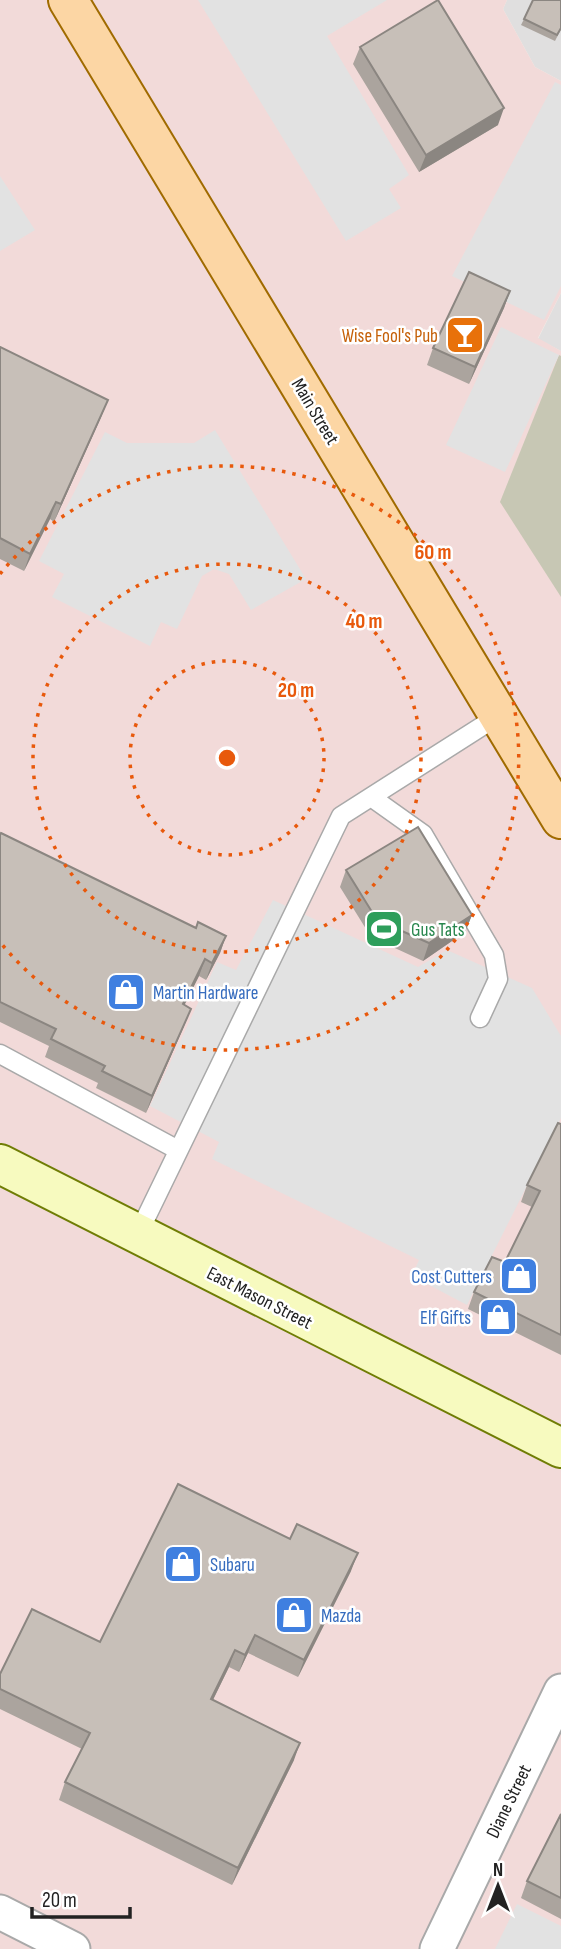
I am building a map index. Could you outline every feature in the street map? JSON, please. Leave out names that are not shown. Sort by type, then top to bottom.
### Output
[{"type":"main road","name":"Main Street","points":[[66,1],[561,819]]},
{"type":"main road","name":"East Mason Street","points":[[0,1164],[561,1448]]},
{"type":"main road","name":"East Mason Street","points":[[521,1429],[561,1456]]},
{"type":"street","name":"Diane Street","points":[[437,1949],[561,1691]]},
{"type":"street","points":[[0,1912],[73,1949]]},
{"type":"lane","points":[[138,1234],[341,816],[498,716]]},
{"type":"lane","points":[[371,797],[423,834],[494,955],[498,979],[480,1018]]},
{"type":"lane","points":[[0,1054],[178,1150]]},
{"type":"shaded area","points":[[0,0],[507,0],[503,9],[535,67],[561,81],[561,293],[538,338],[561,351],[561,1949],[0,1949]]},
{"type":"shaded area","points":[[198,0],[387,0],[327,36],[409,175],[389,189],[401,208],[346,241]]},
{"type":"shaded area","points":[[507,0],[561,0],[561,81],[535,67],[503,9]]},
{"type":"shaded area","points":[[555,82],[561,85],[561,286],[544,320],[452,276]]},
{"type":"shaded area","points":[[0,176],[35,230],[0,251]]},
{"type":"shaded area","points":[[561,293],[561,351],[538,339]]},
{"type":"shaded area","points":[[501,327],[559,355],[505,472],[446,445]]},
{"type":"shaded area","points":[[559,355],[561,356],[561,597],[500,502]]},
{"type":"shaded area","points":[[215,430],[306,579],[251,610],[229,574],[214,569],[202,576],[177,629],[161,622],[150,646],[52,597],[64,574],[39,561],[105,432],[127,443],[194,443]]},
{"type":"shaded area","points":[[273,900],[418,967],[447,950],[532,988],[561,1036],[561,1118],[467,1305],[412,1276],[419,1260],[212,1159],[219,1142],[150,1106],[217,962],[236,970]]},
{"type":"shaded area","points":[[517,1904],[561,1926],[561,1949],[495,1949]]},
{"type":"building","points":[[438,0],[504,108],[426,155],[360,47]]},
{"type":"building","points":[[533,0],[561,0],[561,28],[557,35],[524,19]]},
{"type":"building","points":[[469,272],[510,291],[475,367],[433,348]]},
{"type":"building","points":[[0,347],[108,400],[61,504],[56,502],[30,554],[0,538]]},
{"type":"building","points":[[418,827],[472,915],[429,943],[377,920],[346,870]]},
{"type":"building","points":[[1,833],[196,928],[198,922],[226,936],[212,963],[205,959],[183,1004],[191,1009],[152,1096],[102,1071],[105,1066],[51,1039],[56,1029],[0,1002]]},
{"type":"building","points":[[558,1123],[561,1124],[561,1335],[474,1292],[492,1257],[505,1262],[540,1191],[527,1185]]},
{"type":"building","points":[[178,1484],[290,1539],[297,1524],[358,1553],[304,1660],[255,1635],[245,1655],[235,1650],[211,1699],[300,1743],[238,1868],[65,1782],[90,1733],[0,1689],[0,1674],[32,1609],[100,1642]]},
{"type":"building","points":[[561,1814],[561,1898],[527,1881]]},
{"type":"place","name":"Wise Fool's Pub","points":[[465,335]]},
{"type":"place","name":"Gus Tats","points":[[384,929]]},
{"type":"place","name":"Martin Hardware","points":[[126,992]]},
{"type":"place","name":"Cost Cutters","points":[[519,1276]]},
{"type":"place","name":"Elf Gifts","points":[[498,1317]]},
{"type":"place","name":"Subaru","points":[[183,1564]]},
{"type":"place","name":"Mazda","points":[[294,1615]]}]
